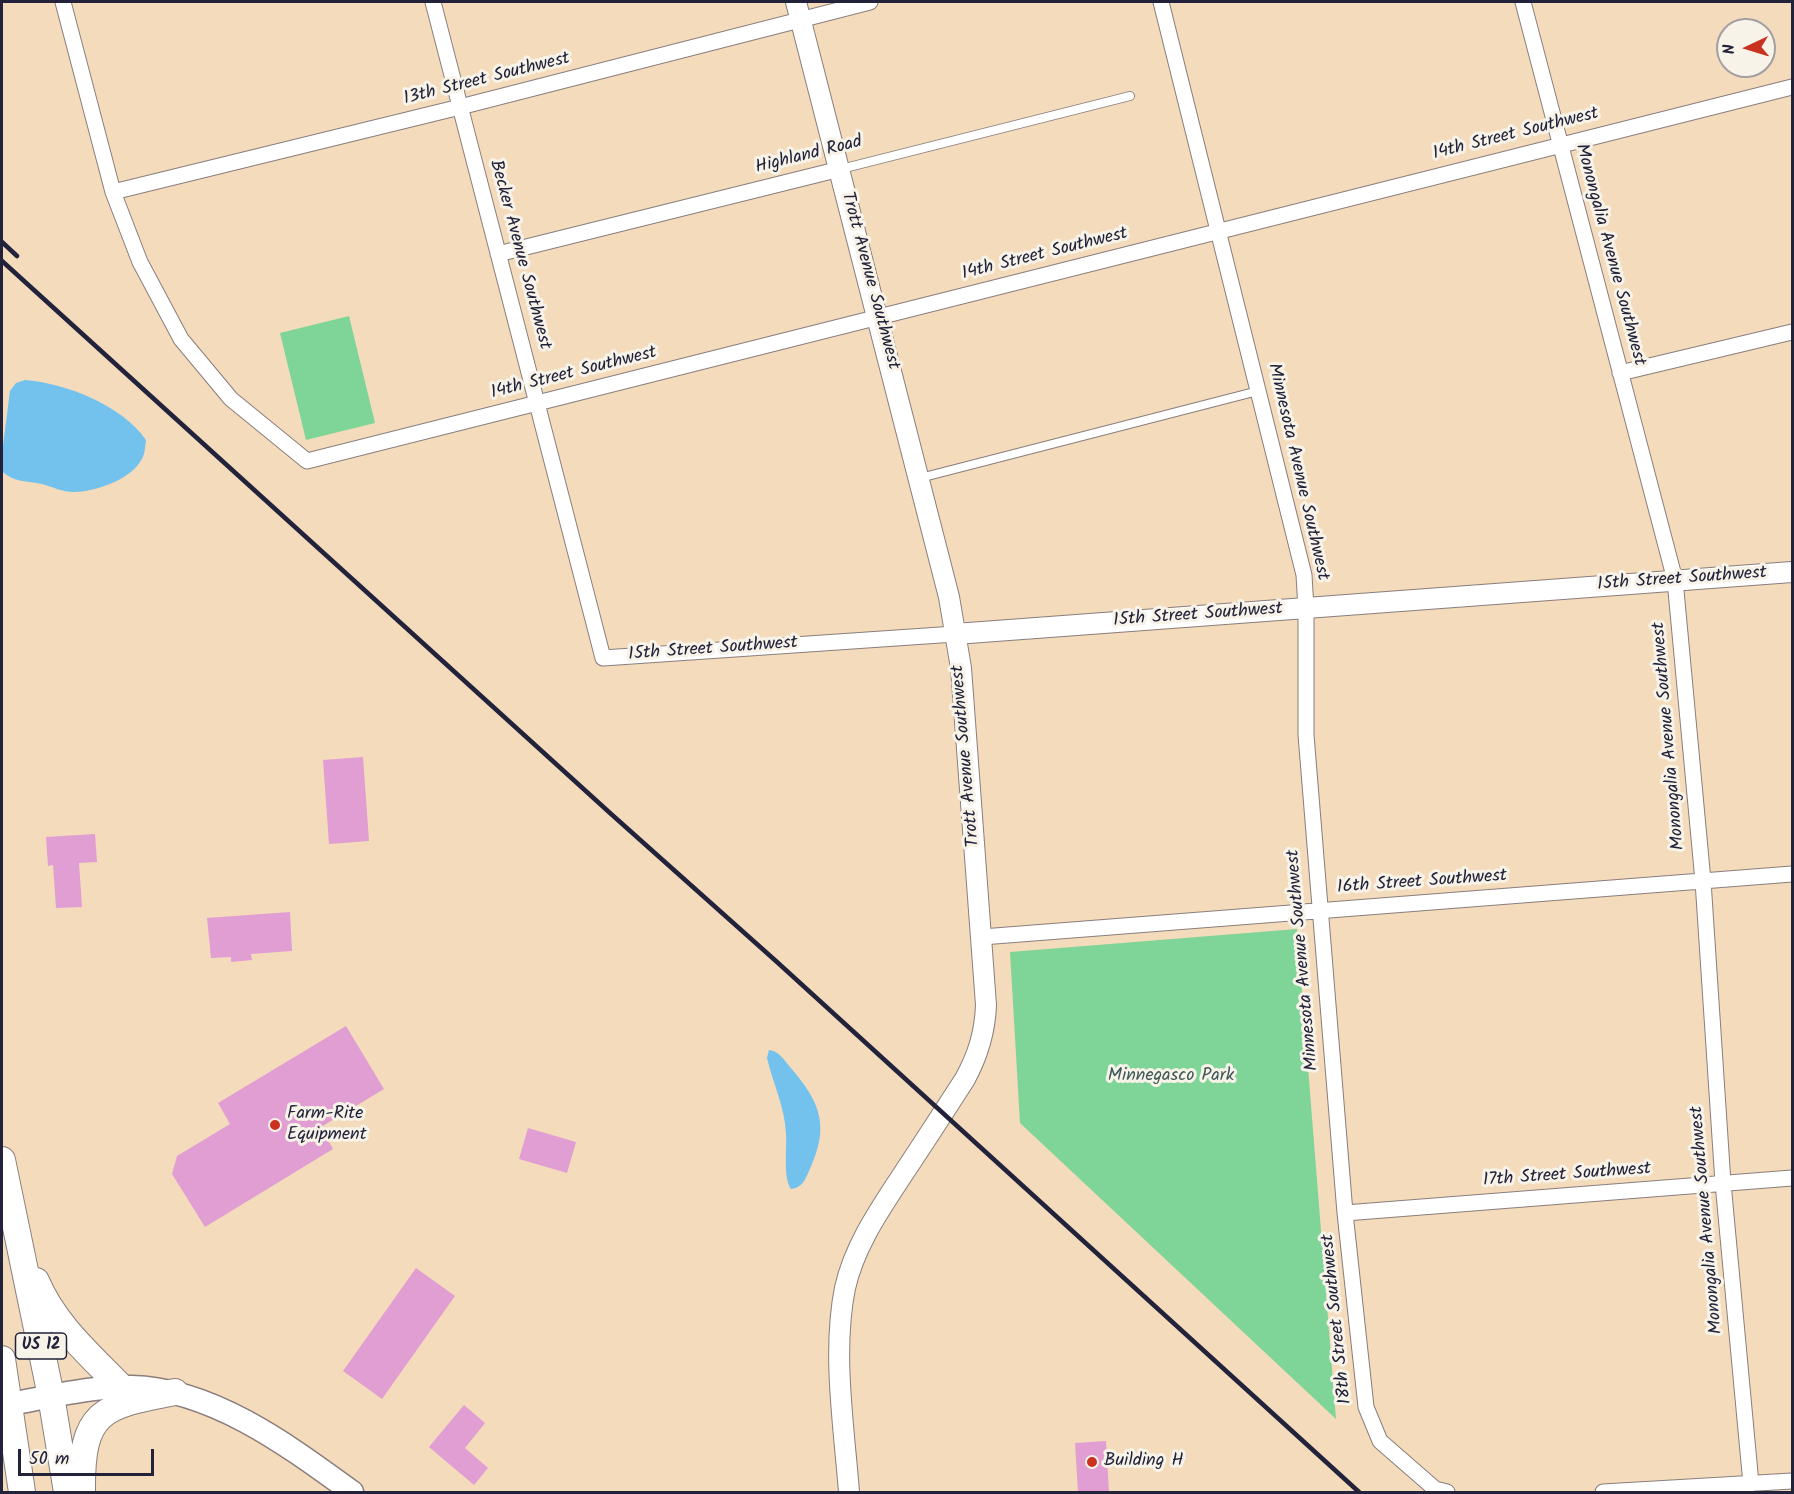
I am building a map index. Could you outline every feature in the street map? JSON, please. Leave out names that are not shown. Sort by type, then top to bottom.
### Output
[{"type":"highway","name":"US 12","points":[[2,1160],[51,1396],[67,1492]]},
{"type":"highway","points":[[9,1200],[37,1284],[51,1310],[68,1333],[122,1387]]},
{"type":"highway","name":"US 12","points":[[2,1359],[22,1492]]},
{"type":"highway","points":[[82,1492],[85,1446],[90,1429],[99,1417],[111,1408],[122,1404],[175,1392]]},
{"type":"main road","points":[[10,1404],[122,1387],[175,1392],[252,1426],[311,1462],[352,1492]]},
{"type":"street","points":[[63,2],[113,192]]},
{"type":"street","name":"Becker Avenue Southwest","points":[[433,2],[603,658]]},
{"type":"street","name":"13th Street Southwest","points":[[113,192],[460,107],[799,10],[870,2]]},
{"type":"street","name":"Minnesota Avenue Southwest","points":[[1161,2],[1304,575],[1306,735],[1345,1213]]},
{"type":"street","name":"Monongalia Avenue Southwest","points":[[1523,2],[1676,580],[1704,881],[1723,1183],[1747,1487]]},
{"type":"street","name":"Trott Avenue Southwest","points":[[799,10],[949,597],[962,680],[982,937],[986,1022],[975,1060],[860,1244],[846,1287],[842,1312],[840,1366],[849,1492]]},
{"type":"street","name":"14th Street Southwest","points":[[113,192],[140,262],[181,339],[231,399],[307,461],[1792,87]]},
{"type":"street","name":"Highland Road","points":[[498,254],[840,169]]},
{"type":"street","points":[[1620,374],[1792,332]]},
{"type":"street","name":"15th Street Southwest","points":[[603,658],[1306,609],[1792,572]]},
{"type":"street","name":"16th Street Southwest","points":[[982,937],[1792,874]]},
{"type":"street","name":"17th Street Southwest","points":[[1345,1213],[1792,1178]]},
{"type":"street","name":"18th Street Southwest","points":[[1345,1213],[1366,1407],[1380,1441],[1435,1489],[1447,1492]]},
{"type":"street","points":[[1603,1492],[1747,1487],[1792,1481]]},
{"type":"lane","name":"Highland Road","points":[[840,169],[1130,96]]},
{"type":"lane","points":[[920,478],[1258,391]]},
{"type":"green space","points":[[349,316],[375,423],[306,440],[280,333]]},
{"type":"green space","name":"Minnegasco Park","points":[[1297,929],[1336,1419],[1020,1123],[1010,952]]},
{"type":"water","points":[[25,380],[75,391],[108,406],[123,416],[146,440],[140,462],[128,474],[110,484],[74,492],[7,475],[3,472],[2,453],[10,391],[16,383]]},
{"type":"water","points":[[769,1050],[781,1056],[801,1080],[819,1116],[819,1141],[808,1174],[803,1183],[791,1189],[786,1170],[785,1124],[767,1058]]},
{"type":"building","points":[[363,757],[369,841],[329,844],[323,760]]},
{"type":"building","points":[[95,834],[97,862],[79,863],[82,907],[56,908],[53,865],[48,866],[46,837]]},
{"type":"building","points":[[290,912],[292,951],[251,954],[252,960],[231,962],[231,957],[211,958],[207,918]]},
{"type":"building","name":"Farm-Rite Equipment","points":[[346,1026],[384,1089],[321,1127],[333,1149],[205,1227],[172,1174],[177,1156],[230,1124],[218,1103]]},
{"type":"building","points":[[528,1128],[576,1142],[567,1173],[519,1159]]},
{"type":"building","points":[[416,1268],[455,1296],[382,1399],[343,1371]]},
{"type":"building","points":[[464,1405],[485,1423],[465,1448],[488,1468],[474,1485],[429,1447]]},
{"type":"building","points":[[1106,1441],[1109,1492],[1078,1492],[1075,1443]]},
{"type":"railway","points":[[2,242],[17,256]]},
{"type":"railway","points":[[2,261],[1359,1492]]},
{"type":"place","name":"Farm-Rite Equipment","points":[[275,1125]]},
{"type":"place","name":"Building H","points":[[1092,1462]]}]
